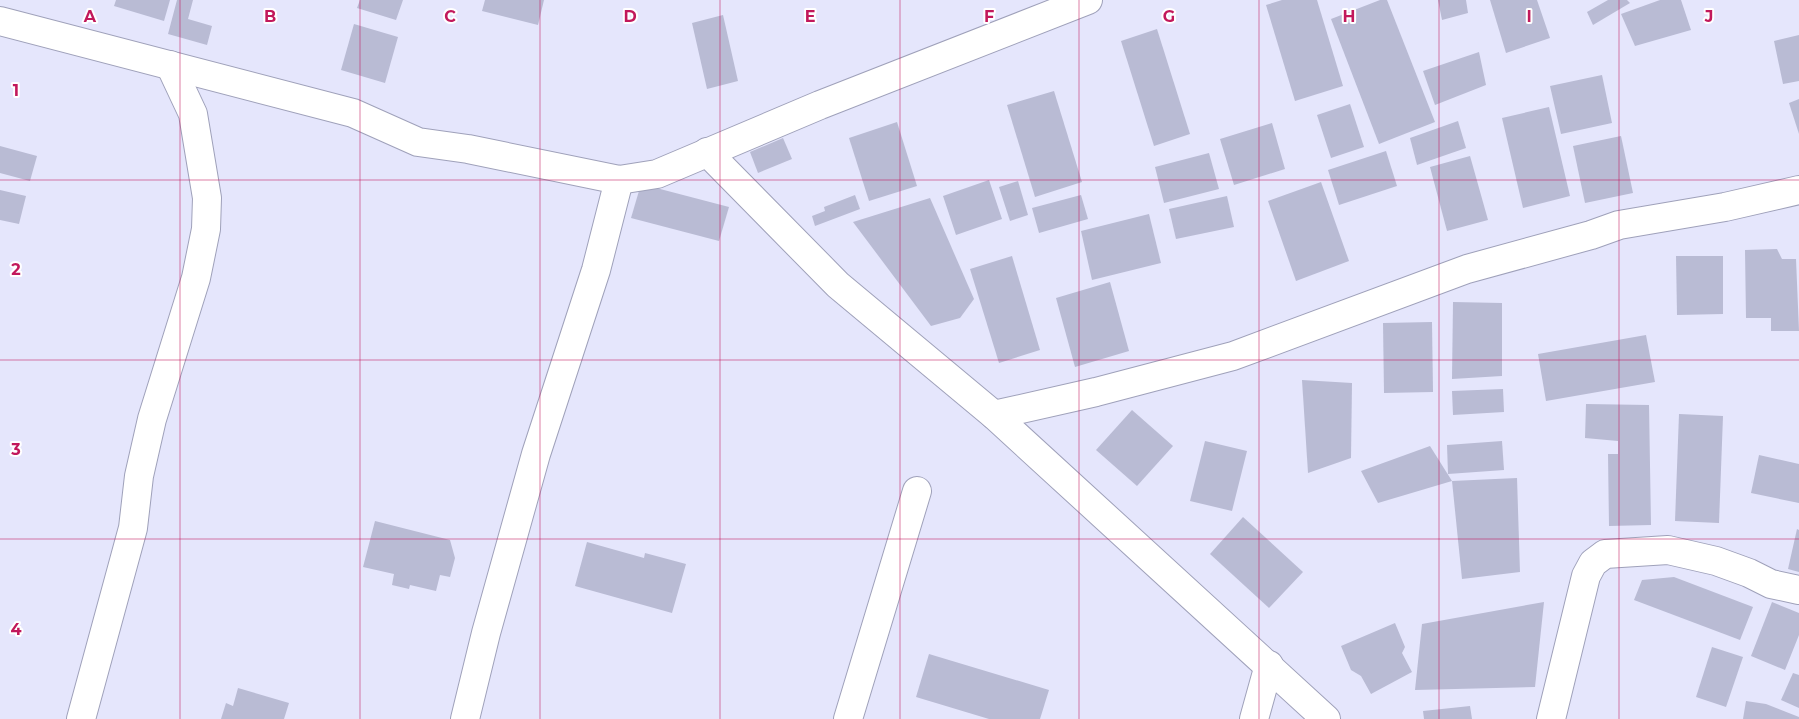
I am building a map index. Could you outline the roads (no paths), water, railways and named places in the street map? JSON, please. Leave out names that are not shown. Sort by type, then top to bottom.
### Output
[{"type":"street","points":[[0,21],[353,113],[418,142],[468,149],[542,166],[619,180],[657,174],[1071,3]]},
{"type":"street","points":[[82,719],[133,528],[139,476],[152,419],[196,278],[206,229],[207,198],[193,114],[170,65]]},
{"type":"street","points":[[707,152],[838,286],[994,415],[1326,719]]},
{"type":"street","points":[[465,719],[486,633],[536,454],[596,270],[619,180]]},
{"type":"street","points":[[994,415],[1096,392],[1233,356],[1467,269],[1591,235],[1619,224],[1724,207],[1799,190]]},
{"type":"street","points":[[848,719],[918,490]]},
{"type":"street","points":[[1551,719],[1586,576],[1593,564],[1605,554],[1668,550],[1716,560],[1771,584],[1799,590]]},
{"type":"street","points":[[1254,719],[1269,665]]}]
